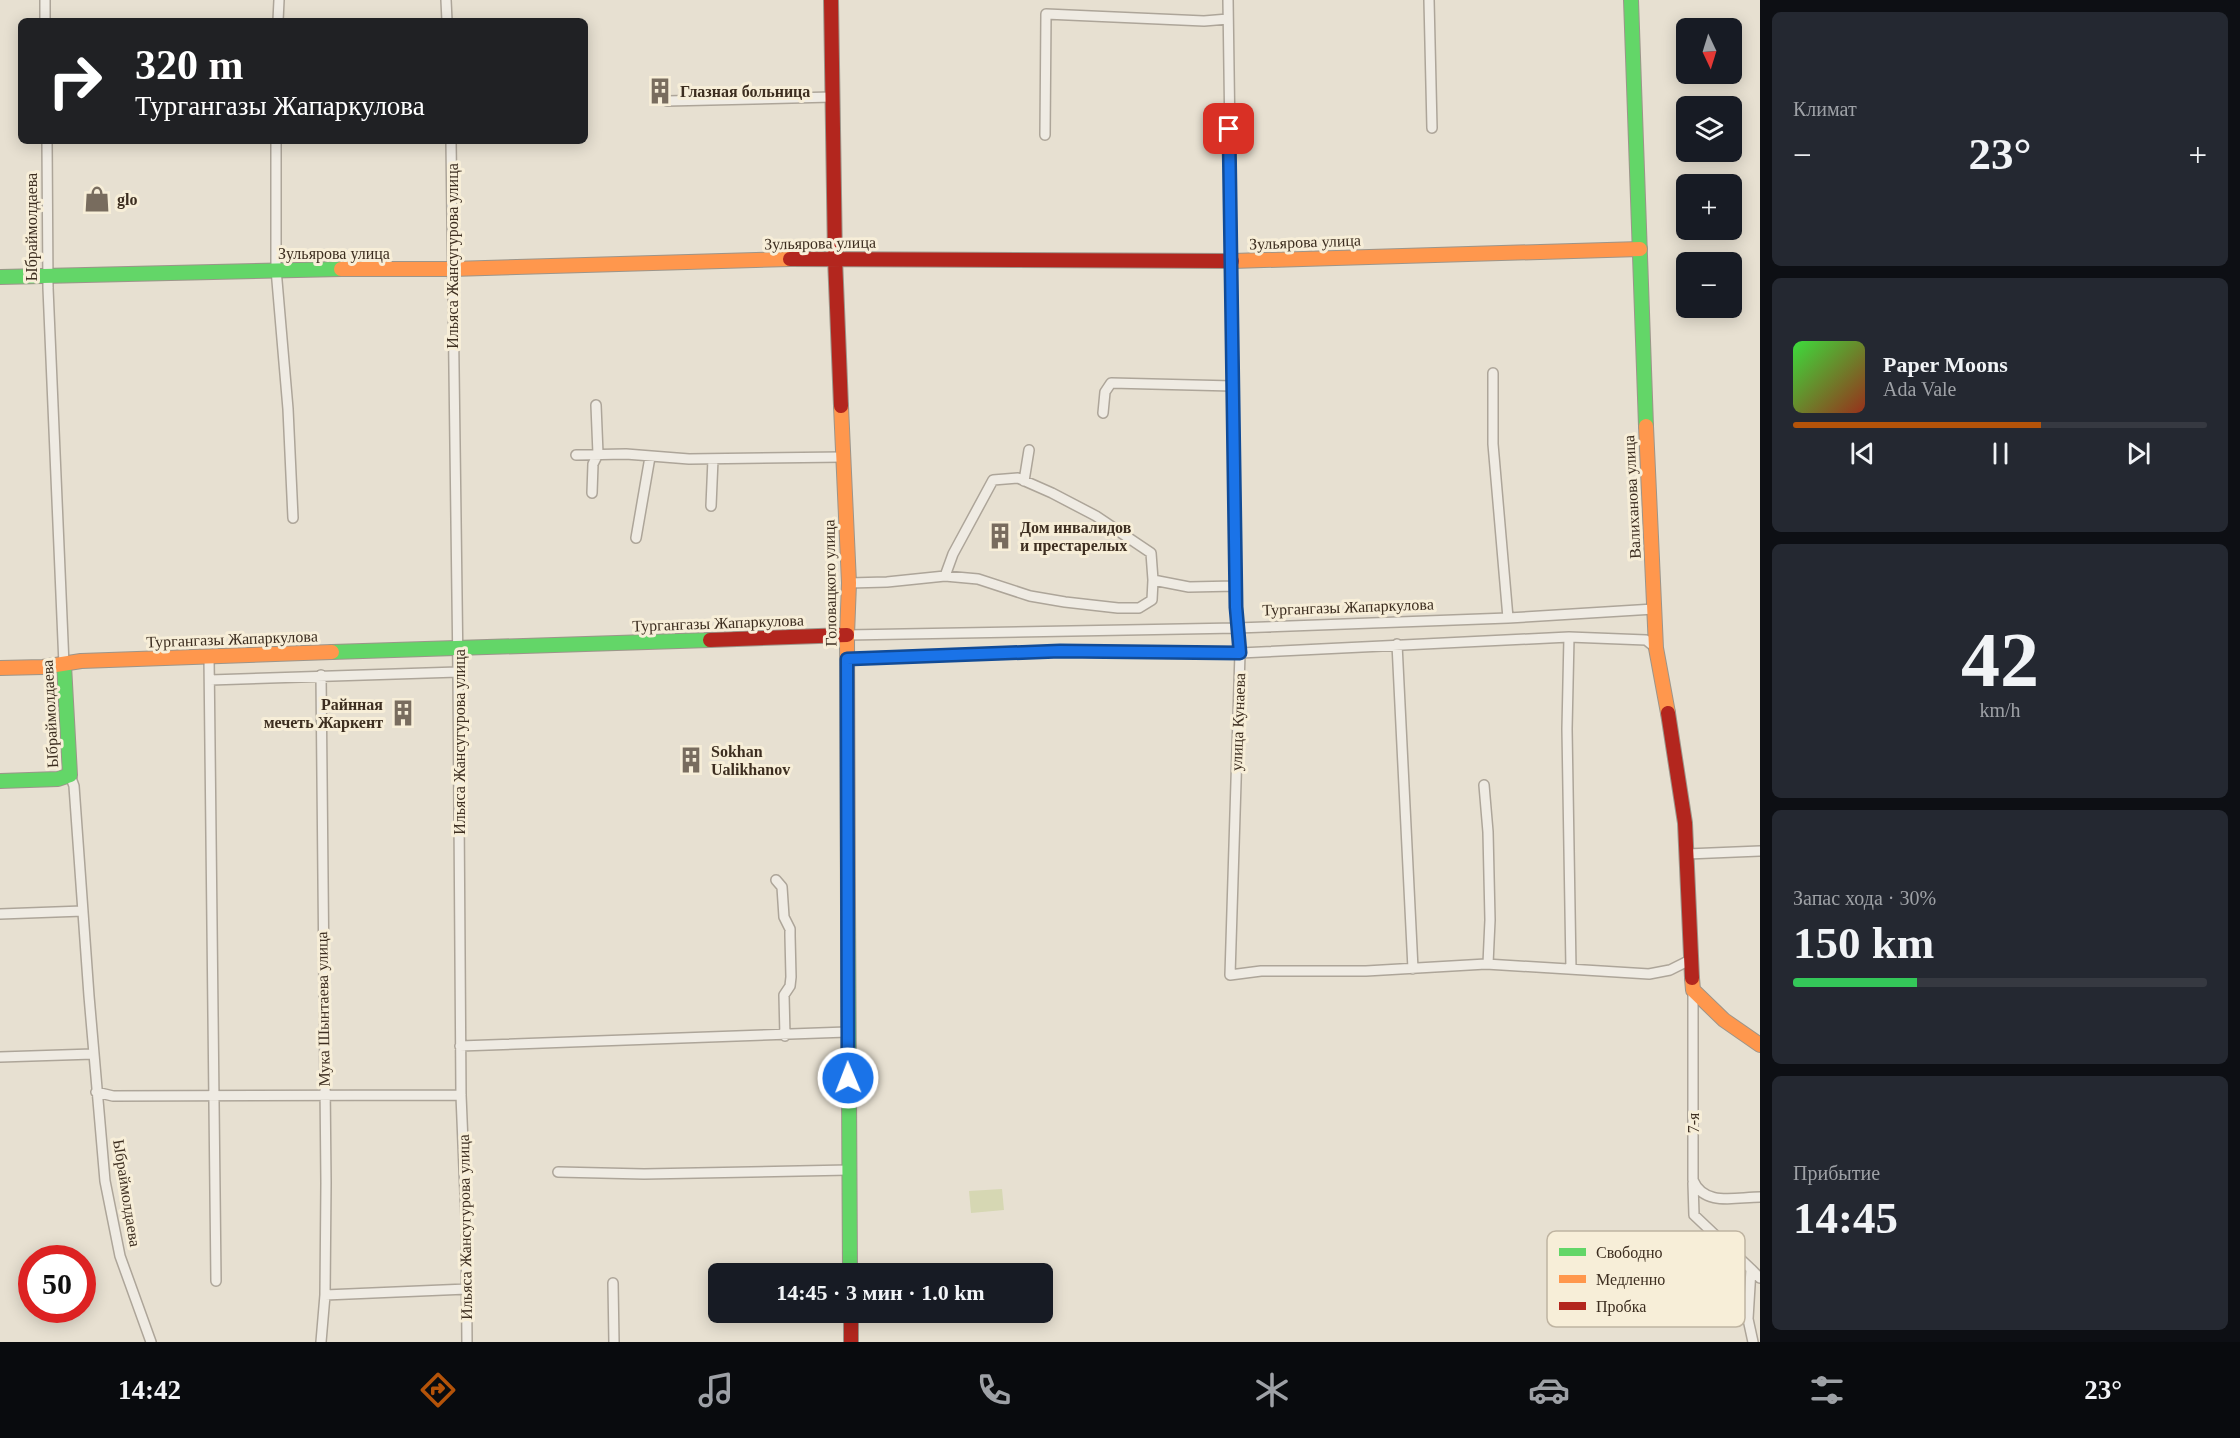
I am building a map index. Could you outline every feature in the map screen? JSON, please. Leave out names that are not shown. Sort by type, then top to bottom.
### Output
[{"type":"street","points":[[45,0],[45,18]]},
{"type":"street","points":[[278,18],[279,0]]},
{"type":"street","points":[[446,0],[447,18]]},
{"type":"street","name":"Головацкого улица","points":[[831,0],[835,258],[849,583],[847,1032],[850,1263]]},
{"type":"street","name":"улица Кунаева","points":[[1228,0],[1230,261],[1237,628],[1240,653],[1230,975],[1261,971],[1413,969]]},
{"type":"street","points":[[1428,0],[1432,128]]},
{"type":"street","name":"Валиханова улица","points":[[1631,0],[1640,305],[1656,648],[1676,758],[1687,854],[1693,990]]},
{"type":"street","points":[[1045,135],[1046,14],[1204,21],[1228,19]]},
{"type":"street","points":[[668,101],[832,97]]},
{"type":"street","name":"Ыбраймолдаева","points":[[47,144],[49,277],[65,706],[70,776],[74,786],[96,1092],[108,1198],[120,1256],[152,1342]]},
{"type":"street","points":[[276,144],[276,269],[288,409],[293,518]]},
{"type":"street","name":"Ильяса Жансугурова улица","points":[[451,144],[458,650],[460,1046],[467,1342]]},
{"type":"street","name":"Зульярова улица","points":[[0,277],[276,269],[452,269],[835,258],[1230,261],[1640,249]]},
{"type":"street","points":[[1493,373],[1493,444],[1508,618]]},
{"type":"street","points":[[1103,413],[1105,392],[1111,383],[1233,386]]},
{"type":"street","points":[[592,493],[593,464],[598,454],[596,405]]},
{"type":"street","points":[[1024,481],[1029,450]]},
{"type":"street","points":[[576,455],[626,454],[713,459],[843,457]]},
{"type":"street","points":[[636,538],[650,456]]},
{"type":"street","points":[[711,506],[713,459]]},
{"type":"street","points":[[849,583],[896,582],[945,576],[978,579],[1030,596],[1118,608],[1139,608],[1152,600],[1151,554],[1096,516],[1018,478],[993,480],[953,554],[945,576]]},
{"type":"street","points":[[1153,580],[1189,587],[1236,586]]},
{"type":"street","name":"Тургангазы Жапаркулова","points":[[0,668],[209,657],[847,635],[1237,628],[1508,618],[1654,609]]},
{"type":"street","points":[[1569,637],[1567,729],[1571,969]]},
{"type":"street","points":[[847,659],[1060,651],[1240,653],[1569,637],[1646,640],[1656,648]]},
{"type":"street","points":[[1397,644],[1413,969],[1488,964],[1649,974],[1670,970],[1690,960]]},
{"type":"street","points":[[209,657],[216,1281]]},
{"type":"street","points":[[210,680],[458,672]]},
{"type":"street","name":"Мука Шынтаева улица","points":[[321,675],[325,1295],[321,1342]]},
{"type":"street","points":[[0,781],[58,779],[70,776]]},
{"type":"street","points":[[1484,785],[1488,832],[1490,920],[1488,964]]},
{"type":"street","points":[[1687,854],[1760,851]]},
{"type":"street","points":[[776,880],[782,887],[784,917],[790,929],[791,977],[790,986],[784,994],[784,1036]]},
{"type":"street","points":[[0,914],[82,911]]},
{"type":"street","points":[[1693,990],[1724,1020],[1760,1045]]},
{"type":"street","name":"7-я","points":[[1693,990],[1694,1215],[1711,1231]]},
{"type":"street","points":[[460,1046],[847,1032]]},
{"type":"street","points":[[0,1057],[93,1054]]},
{"type":"street","points":[[96,1092],[113,1096],[461,1095]]},
{"type":"street","points":[[558,1172],[644,1174],[849,1170]]},
{"type":"street","points":[[1693,1180],[1697,1190],[1703,1196],[1719,1199],[1760,1197]]},
{"type":"street","name":"7-я","points":[[1745,1263],[1760,1278]]},
{"type":"street","points":[[1751,1269],[1748,1319],[1753,1342]]},
{"type":"street","points":[[613,1283],[614,1342]]},
{"type":"street","points":[[325,1295],[467,1289]]},
{"type":"street","points":[[851,1323],[851,1342]]},
{"type":"green space","points":[[1002,1189],[1004,1210],[971,1213],[969,1191]]},
{"type":"traffic: fast","points":[[1631,0],[1646,426]]},
{"type":"traffic: fast","points":[[0,277],[341,269]]},
{"type":"traffic: fast","points":[[332,652],[710,640]]},
{"type":"traffic: fast","points":[[0,781],[58,779],[70,775],[64,665]]},
{"type":"traffic: fast","points":[[848,906],[850,1263]]},
{"type":"traffic: slow","points":[[1232,261],[1640,249]]},
{"type":"traffic: slow","points":[[341,269],[452,269],[790,259]]},
{"type":"traffic: slow","points":[[841,406],[849,583],[847,635],[848,906]]},
{"type":"traffic: slow","points":[[1646,426],[1656,648],[1668,713]]},
{"type":"traffic: slow","points":[[0,668],[43,667],[81,661],[332,652]]},
{"type":"traffic: slow","points":[[1692,978],[1693,990],[1724,1020],[1760,1045]]},
{"type":"traffic: jam","points":[[831,0],[835,258],[841,406]]},
{"type":"traffic: jam","points":[[790,259],[1232,261]]},
{"type":"traffic: jam","points":[[710,640],[847,635]]},
{"type":"traffic: jam","points":[[1668,713],[1685,823],[1692,978]]},
{"type":"traffic: jam","points":[[851,1323],[851,1342]]},
{"type":"place","name":"Глазная больница","points":[[660,91]]},
{"type":"place","name":"glo","points":[[97,199]]},
{"type":"place","name":"Дом инвалидов и престарелых","points":[[1000,536]]},
{"type":"place","name":"Райнная мечеть Жаркент","points":[[403,713]]},
{"type":"place","name":"Sokhan Ualikhanov","points":[[691,760]]},
{"type":"route","points":[[848,1078],[847,659],[1060,651],[1240,653],[1236,607],[1229,129]]}]
